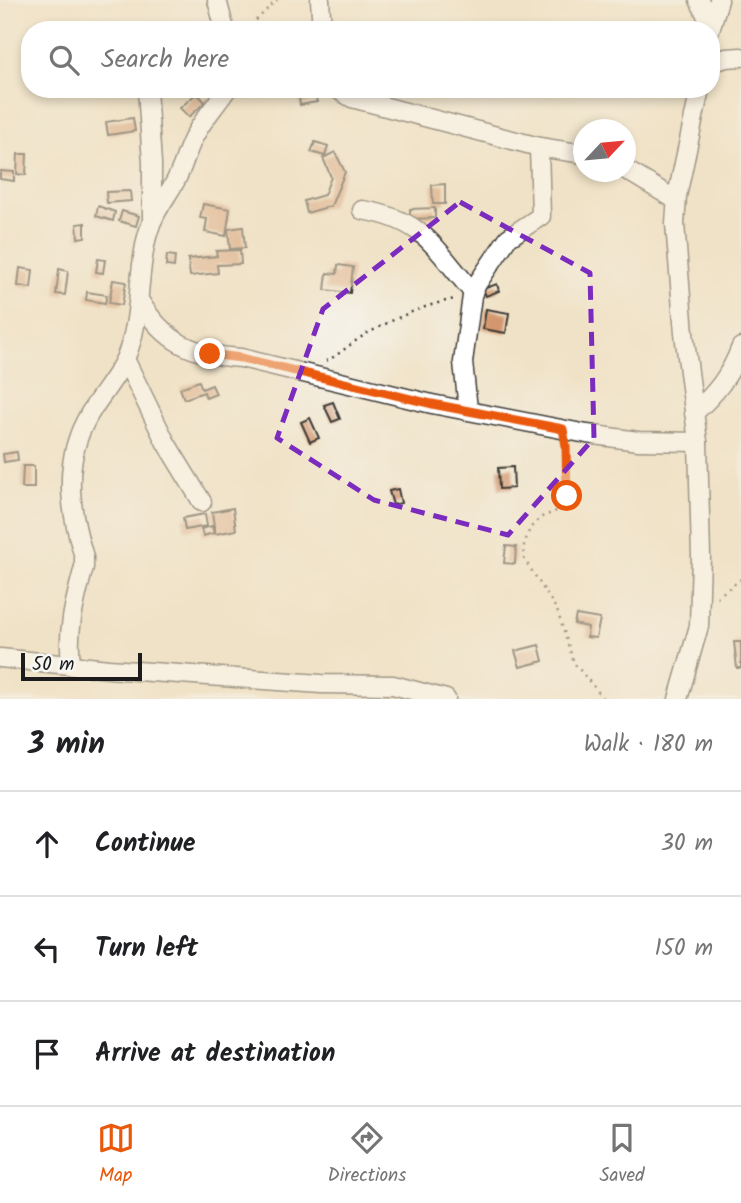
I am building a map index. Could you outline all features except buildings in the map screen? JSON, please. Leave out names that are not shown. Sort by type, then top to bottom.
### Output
[{"type":"street","points":[[217,0],[223,21]]},
{"type":"street","points":[[320,0],[321,21]]},
{"type":"street","points":[[699,0],[707,21]]},
{"type":"street","points":[[712,21],[719,0]]},
{"type":"street","points":[[720,60],[741,57]]},
{"type":"street","points":[[72,666],[70,636],[84,557],[70,494],[72,464],[82,427],[125,359],[139,300],[144,251],[152,220],[148,98]]},
{"type":"street","points":[[152,220],[177,179],[201,124],[220,98]]},
{"type":"street","points":[[352,98],[539,147],[573,152]]},
{"type":"street","points":[[678,699],[693,651],[700,609],[698,442],[678,277],[675,224],[676,200],[698,98]]},
{"type":"street","points":[[468,409],[463,362],[473,294],[508,239],[541,216],[539,147]]},
{"type":"street","points":[[636,176],[676,200]]},
{"type":"street","points":[[362,210],[394,217],[421,231],[473,294]]},
{"type":"street","points":[[139,300],[148,315],[174,342],[210,354],[241,358],[432,404],[563,429],[638,441],[698,442]]},
{"type":"street","points":[[694,413],[733,369],[741,348]]},
{"type":"street","points":[[125,359],[166,443],[202,502]]},
{"type":"street","points":[[0,659],[321,684],[393,685],[446,699]]},
{"type":"path","points":[[255,21],[277,0]]},
{"type":"path","points":[[301,372],[331,358],[365,335],[407,314],[435,303],[473,294]]},
{"type":"path","points":[[563,429],[568,486],[566,502],[561,509],[542,517],[530,528],[523,558],[557,610],[574,663],[604,699]]},
{"type":"path","points":[[700,609],[740,582]]},
{"type":"highlighted area","points":[[460,202],[590,273],[594,438],[508,535],[374,500],[277,438],[323,309]]},
{"type":"route","points":[[210,354],[241,358],[432,404],[563,429],[567,496]]}]
